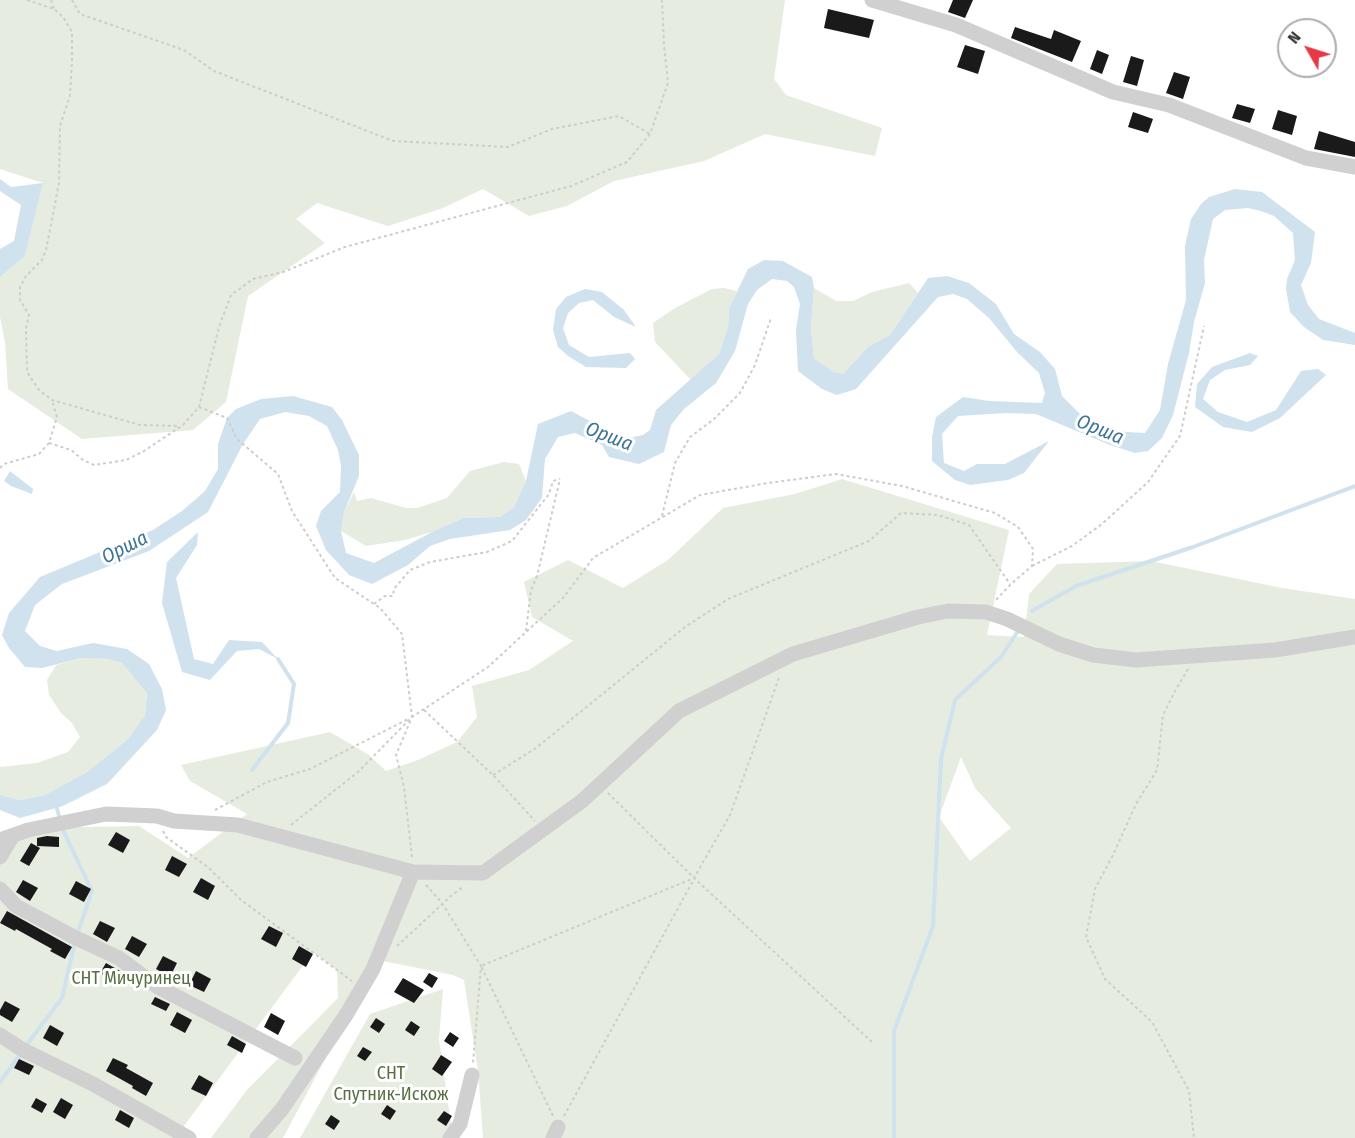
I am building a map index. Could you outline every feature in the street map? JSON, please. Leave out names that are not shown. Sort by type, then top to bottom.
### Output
[{"type":"street","points":[[872,0],[956,25],[1113,92],[1169,105],[1306,158],[1355,167]]},
{"type":"street","points":[[0,857],[6,839],[28,830],[106,814],[157,816],[174,821],[238,825],[413,872],[483,873],[582,801],[679,711],[786,657],[918,617],[948,611],[986,612],[1008,619],[1059,644],[1093,655],[1136,660],[1275,650],[1355,638]]},
{"type":"street","points":[[257,1138],[282,1109],[362,988],[373,969],[413,872]]},
{"type":"street","points":[[0,889],[16,906],[119,958],[158,987],[295,1058]]},
{"type":"street","points":[[0,1035],[23,1050],[93,1084],[189,1138]]},
{"type":"street","points":[[450,1138],[460,1124],[472,1075]]},
{"type":"path","points":[[27,0],[54,9],[63,17],[72,32],[70,95],[60,126],[59,183],[46,250],[42,260],[26,276],[20,286],[20,300],[29,315],[26,328],[27,372],[39,390],[52,400],[140,425],[174,427],[183,425]]},
{"type":"path","points":[[51,0],[54,9]]},
{"type":"path","points":[[72,0],[80,14],[184,50],[214,71],[393,141],[508,147],[552,129],[619,117],[650,134]]},
{"type":"path","points":[[49,443],[71,450],[83,460],[94,465],[126,460],[183,425],[200,407],[219,327],[231,295],[253,279],[283,272],[345,247],[570,186],[627,162],[650,134],[668,83],[662,0]]},
{"type":"path","points":[[662,516],[675,463],[690,437],[714,419],[740,393],[755,365],[771,318]]},
{"type":"path","points":[[986,612],[1011,584],[1032,566],[1072,546],[1102,524],[1148,482],[1180,436],[1204,326]]},
{"type":"path","points":[[0,468],[4,464],[39,454],[49,443],[57,417],[52,400]]},
{"type":"path","points":[[200,407],[227,418],[237,439],[278,474],[292,511],[335,578],[381,608],[402,634],[412,717],[396,755],[404,787],[413,872],[442,903],[481,966],[555,1132]]},
{"type":"path","points":[[194,823],[267,782],[310,769],[424,710],[488,667],[563,598],[593,558],[628,540],[662,516],[700,495],[836,474],[902,486],[995,513],[1018,527],[1033,549],[1032,566]]},
{"type":"path","points":[[374,604],[385,596],[393,596],[394,589],[410,570],[430,562],[487,552],[512,541],[549,494],[553,481],[560,479],[537,576],[531,590],[526,631]]},
{"type":"path","points":[[493,775],[536,748],[685,627],[728,599],[869,541],[901,513],[938,515],[969,525],[1011,584]]},
{"type":"path","points":[[555,1132],[730,815],[786,657]]},
{"type":"path","points":[[1194,1138],[1189,1091],[1152,1022],[1106,978],[1086,937],[1095,889],[1136,804],[1156,770],[1163,715],[1196,657]]},
{"type":"path","points":[[424,710],[493,775],[543,830]]},
{"type":"path","points":[[277,836],[358,772],[412,717]]},
{"type":"path","points":[[599,785],[694,878],[873,1043]]},
{"type":"path","points":[[157,816],[166,837],[209,868],[241,900],[362,988]]},
{"type":"path","points":[[391,952],[442,903],[483,873]]},
{"type":"path","points":[[481,966],[694,878]]},
{"type":"path","points":[[472,1075],[481,966]]},
{"type":"green space","points":[[0,0],[785,0],[774,79],[786,95],[882,128],[875,156],[765,134],[704,161],[614,181],[567,206],[529,216],[483,189],[443,208],[388,226],[317,203],[296,219],[325,243],[248,296],[226,402],[193,430],[82,439],[8,389],[5,342],[0,317],[0,277],[25,256],[43,183],[0,169]]},
{"type":"green space","points":[[909,283],[918,293],[890,335],[869,346],[843,374],[834,372],[814,360],[811,327],[814,288],[836,301],[853,301],[872,292]]},
{"type":"green space","points":[[724,288],[737,291],[729,308],[728,327],[719,354],[691,380],[655,342],[653,323],[675,308],[712,289]]},
{"type":"green space","points":[[504,462],[519,464],[526,481],[514,507],[500,517],[463,518],[432,532],[405,540],[366,546],[341,531],[344,512],[354,492],[357,501],[371,498],[406,508],[417,508],[447,498],[470,471]]},
{"type":"green space","name":"СНТ Мичуринец","points":[[842,479],[1009,530],[987,635],[1024,637],[1029,594],[1057,564],[1151,561],[1282,588],[1355,599],[1355,1138],[483,1138],[478,1071],[464,980],[453,975],[378,960],[283,1138],[211,1138],[247,1090],[338,998],[337,970],[313,952],[175,1138],[0,1138],[0,855],[26,828],[139,826],[188,858],[247,814],[190,781],[181,765],[330,732],[369,755],[386,771],[418,760],[457,742],[477,717],[472,686],[529,670],[573,641],[532,617],[524,582],[568,560],[623,588],[668,560],[723,508],[795,494]],"holes":[[[961,757],[975,788],[1011,828],[970,861],[939,817]]]},
{"type":"green space","points":[[81,658],[107,659],[122,663],[147,692],[145,715],[128,739],[87,772],[45,795],[20,800],[0,795],[0,767],[37,763],[68,752],[80,737],[72,723],[61,713],[49,695],[47,680],[56,665]]},
{"type":"green space","name":"СНТ Спутник-Искож","points":[[443,989],[439,1039],[453,1138],[300,1138],[370,1014]]},
{"type":"water","points":[[0,179],[11,187],[43,183],[25,256],[0,277],[0,249],[14,241],[21,205],[0,191]]},
{"type":"water","name":"Орша","points":[[1235,189],[1262,192],[1315,232],[1311,263],[1301,285],[1308,305],[1319,319],[1355,333],[1355,345],[1323,340],[1304,327],[1290,312],[1286,289],[1287,279],[1295,260],[1293,233],[1274,216],[1261,211],[1248,208],[1225,210],[1213,219],[1204,260],[1205,283],[1173,415],[1162,438],[1148,451],[1135,453],[1110,445],[1036,414],[958,416],[942,434],[944,463],[964,471],[977,464],[1005,464],[1049,441],[1024,473],[1008,480],[970,485],[955,480],[932,461],[932,437],[936,417],[963,397],[989,401],[1042,403],[1045,393],[1039,373],[1017,352],[989,318],[967,299],[953,294],[938,297],[856,389],[837,395],[822,389],[798,371],[796,330],[800,304],[794,287],[787,281],[772,279],[757,290],[748,304],[735,351],[716,383],[684,409],[671,425],[664,452],[639,464],[609,457],[602,445],[575,433],[558,437],[545,459],[542,498],[526,520],[510,530],[450,539],[430,546],[408,565],[372,584],[349,575],[326,550],[316,526],[321,511],[340,492],[341,466],[338,450],[327,426],[309,416],[285,412],[260,419],[243,444],[208,512],[149,551],[62,584],[35,605],[25,631],[40,646],[57,651],[93,643],[127,649],[149,664],[162,689],[166,710],[157,730],[107,784],[63,806],[20,818],[0,810],[0,795],[20,800],[45,795],[87,772],[128,739],[145,715],[147,693],[122,663],[107,659],[81,658],[42,668],[25,667],[9,648],[2,635],[9,613],[40,577],[153,530],[182,511],[205,491],[218,469],[218,444],[227,418],[236,409],[261,399],[293,396],[332,407],[342,420],[359,455],[359,476],[344,512],[341,531],[346,553],[374,563],[463,518],[500,517],[514,507],[526,481],[538,424],[571,411],[624,439],[643,435],[650,430],[656,410],[719,354],[728,327],[729,308],[748,269],[764,260],[783,261],[812,277],[814,288],[811,327],[814,359],[834,372],[843,374],[869,346],[890,335],[928,278],[947,276],[969,283],[996,304],[1014,334],[1040,352],[1055,369],[1062,396],[1089,423],[1127,432],[1145,433],[1160,410],[1168,364],[1186,300],[1185,246],[1191,219],[1209,197]]},
{"type":"water","points":[[585,289],[602,292],[624,310],[636,327],[614,317],[593,300],[579,303],[568,313],[563,328],[569,345],[589,357],[630,353],[635,359],[626,368],[586,367],[558,347],[553,330],[556,309],[566,297]]},
{"type":"water","points":[[1250,353],[1258,356],[1250,365],[1225,370],[1210,380],[1203,399],[1218,412],[1247,422],[1276,410],[1301,371],[1318,369],[1326,375],[1280,418],[1252,432],[1223,427],[1195,407],[1197,384],[1212,367]]},
{"type":"water","points":[[10,471],[33,489],[32,494],[4,481]]},
{"type":"water","points":[[198,532],[197,545],[176,578],[194,659],[213,664],[229,640],[262,642],[278,659],[259,649],[237,651],[210,680],[182,672],[162,603],[167,562]]},
{"type":"building","points":[[953,0],[973,0],[965,18],[948,12]]},
{"type":"building","points":[[828,9],[874,20],[869,38],[824,28]]},
{"type":"building","points":[[1015,27],[1051,39],[1054,30],[1081,41],[1072,62],[1011,38]]},
{"type":"building","points":[[965,45],[985,51],[978,74],[957,67]]},
{"type":"building","points":[[1097,50],[1109,55],[1102,74],[1090,69]]},
{"type":"building","points":[[1131,56],[1144,60],[1137,86],[1123,82]]},
{"type":"building","points":[[1174,72],[1190,77],[1183,99],[1166,93]]},
{"type":"building","points":[[1237,104],[1255,109],[1250,123],[1232,118]]},
{"type":"building","points":[[1278,110],[1297,116],[1292,135],[1272,129]]},
{"type":"building","points":[[1133,112],[1153,119],[1148,133],[1128,127]]},
{"type":"building","points":[[1319,131],[1355,142],[1355,157],[1314,149]]},
{"type":"building","points":[[116,832],[130,840],[123,853],[108,845]]},
{"type":"building","points":[[59,837],[59,847],[37,846],[37,838]]},
{"type":"building","points":[[31,843],[40,848],[29,866],[20,861]]},
{"type":"building","points":[[172,856],[187,864],[179,877],[165,870]]},
{"type":"building","points":[[201,878],[215,886],[208,900],[193,892]]},
{"type":"building","points":[[23,880],[38,888],[30,901],[16,892]]},
{"type":"building","points":[[76,881],[91,889],[84,902],[69,894]]},
{"type":"building","points":[[7,911],[72,947],[65,959],[16,929],[15,931],[0,923]]},
{"type":"building","points":[[100,921],[115,928],[107,942],[93,934]]},
{"type":"building","points":[[269,926],[283,933],[276,947],[261,939]]},
{"type":"building","points":[[132,936],[147,944],[139,957],[125,949]]},
{"type":"building","points":[[299,946],[313,954],[306,967],[292,959]]},
{"type":"building","points":[[163,956],[177,963],[170,977],[156,969]]},
{"type":"building","points":[[106,963],[120,971],[114,981],[100,973]]},
{"type":"building","points":[[196,971],[211,979],[204,992],[189,985]]},
{"type":"building","points":[[429,973],[438,978],[432,988],[423,982]]},
{"type":"building","points":[[403,978],[424,990],[414,1003],[394,992]]},
{"type":"building","points":[[155,997],[170,1004],[166,1011],[151,1004]]},
{"type":"building","points":[[5,1001],[20,1009],[12,1022],[0,1015]]},
{"type":"building","points":[[177,1012],[192,1020],[185,1033],[170,1025]]},
{"type":"building","points":[[271,1013],[285,1021],[278,1035],[264,1027]]},
{"type":"building","points":[[376,1018],[385,1024],[379,1033],[370,1027]]},
{"type":"building","points":[[411,1021],[420,1027],[414,1036],[405,1030]]},
{"type":"building","points":[[50,1025],[64,1033],[57,1046],[43,1038]]},
{"type":"building","points":[[450,1032],[459,1038],[453,1047],[444,1041]]},
{"type":"building","points":[[232,1036],[246,1044],[242,1053],[227,1045]]},
{"type":"building","points":[[363,1047],[372,1052],[365,1061],[357,1056]]},
{"type":"building","points":[[441,1055],[452,1062],[442,1076],[432,1069]]},
{"type":"building","points":[[113,1058],[128,1065],[126,1068],[153,1083],[146,1096],[106,1071]]},
{"type":"building","points":[[19,1059],[34,1066],[29,1075],[14,1068]]},
{"type":"building","points":[[199,1075],[213,1083],[206,1096],[191,1089]]},
{"type":"building","points":[[36,1098],[47,1104],[42,1113],[31,1107]]},
{"type":"building","points":[[61,1098],[73,1105],[65,1119],[53,1112]]},
{"type":"building","points":[[387,1105],[396,1111],[390,1120],[381,1114]]},
{"type":"building","points":[[120,1110],[134,1118],[129,1128],[115,1120]]},
{"type":"building","points":[[444,1111],[452,1116],[446,1126],[437,1120]]},
{"type":"building","points":[[331,1115],[340,1121],[334,1130],[325,1124]]},
{"type":"waterway","points":[[1032,611],[1076,586],[1193,547],[1355,486]]},
{"type":"waterway","points":[[894,1138],[894,1031],[933,926],[941,759],[955,700],[1001,657],[1018,631]]},
{"type":"waterway","points":[[252,770],[288,723],[294,684],[278,659]]},
{"type":"waterway","points":[[56,805],[59,816]]},
{"type":"waterway","points":[[61,826],[92,891],[77,935]]},
{"type":"waterway","points":[[25,1047],[62,998],[75,942]]},
{"type":"waterway","points":[[0,1082],[21,1053]]}]
